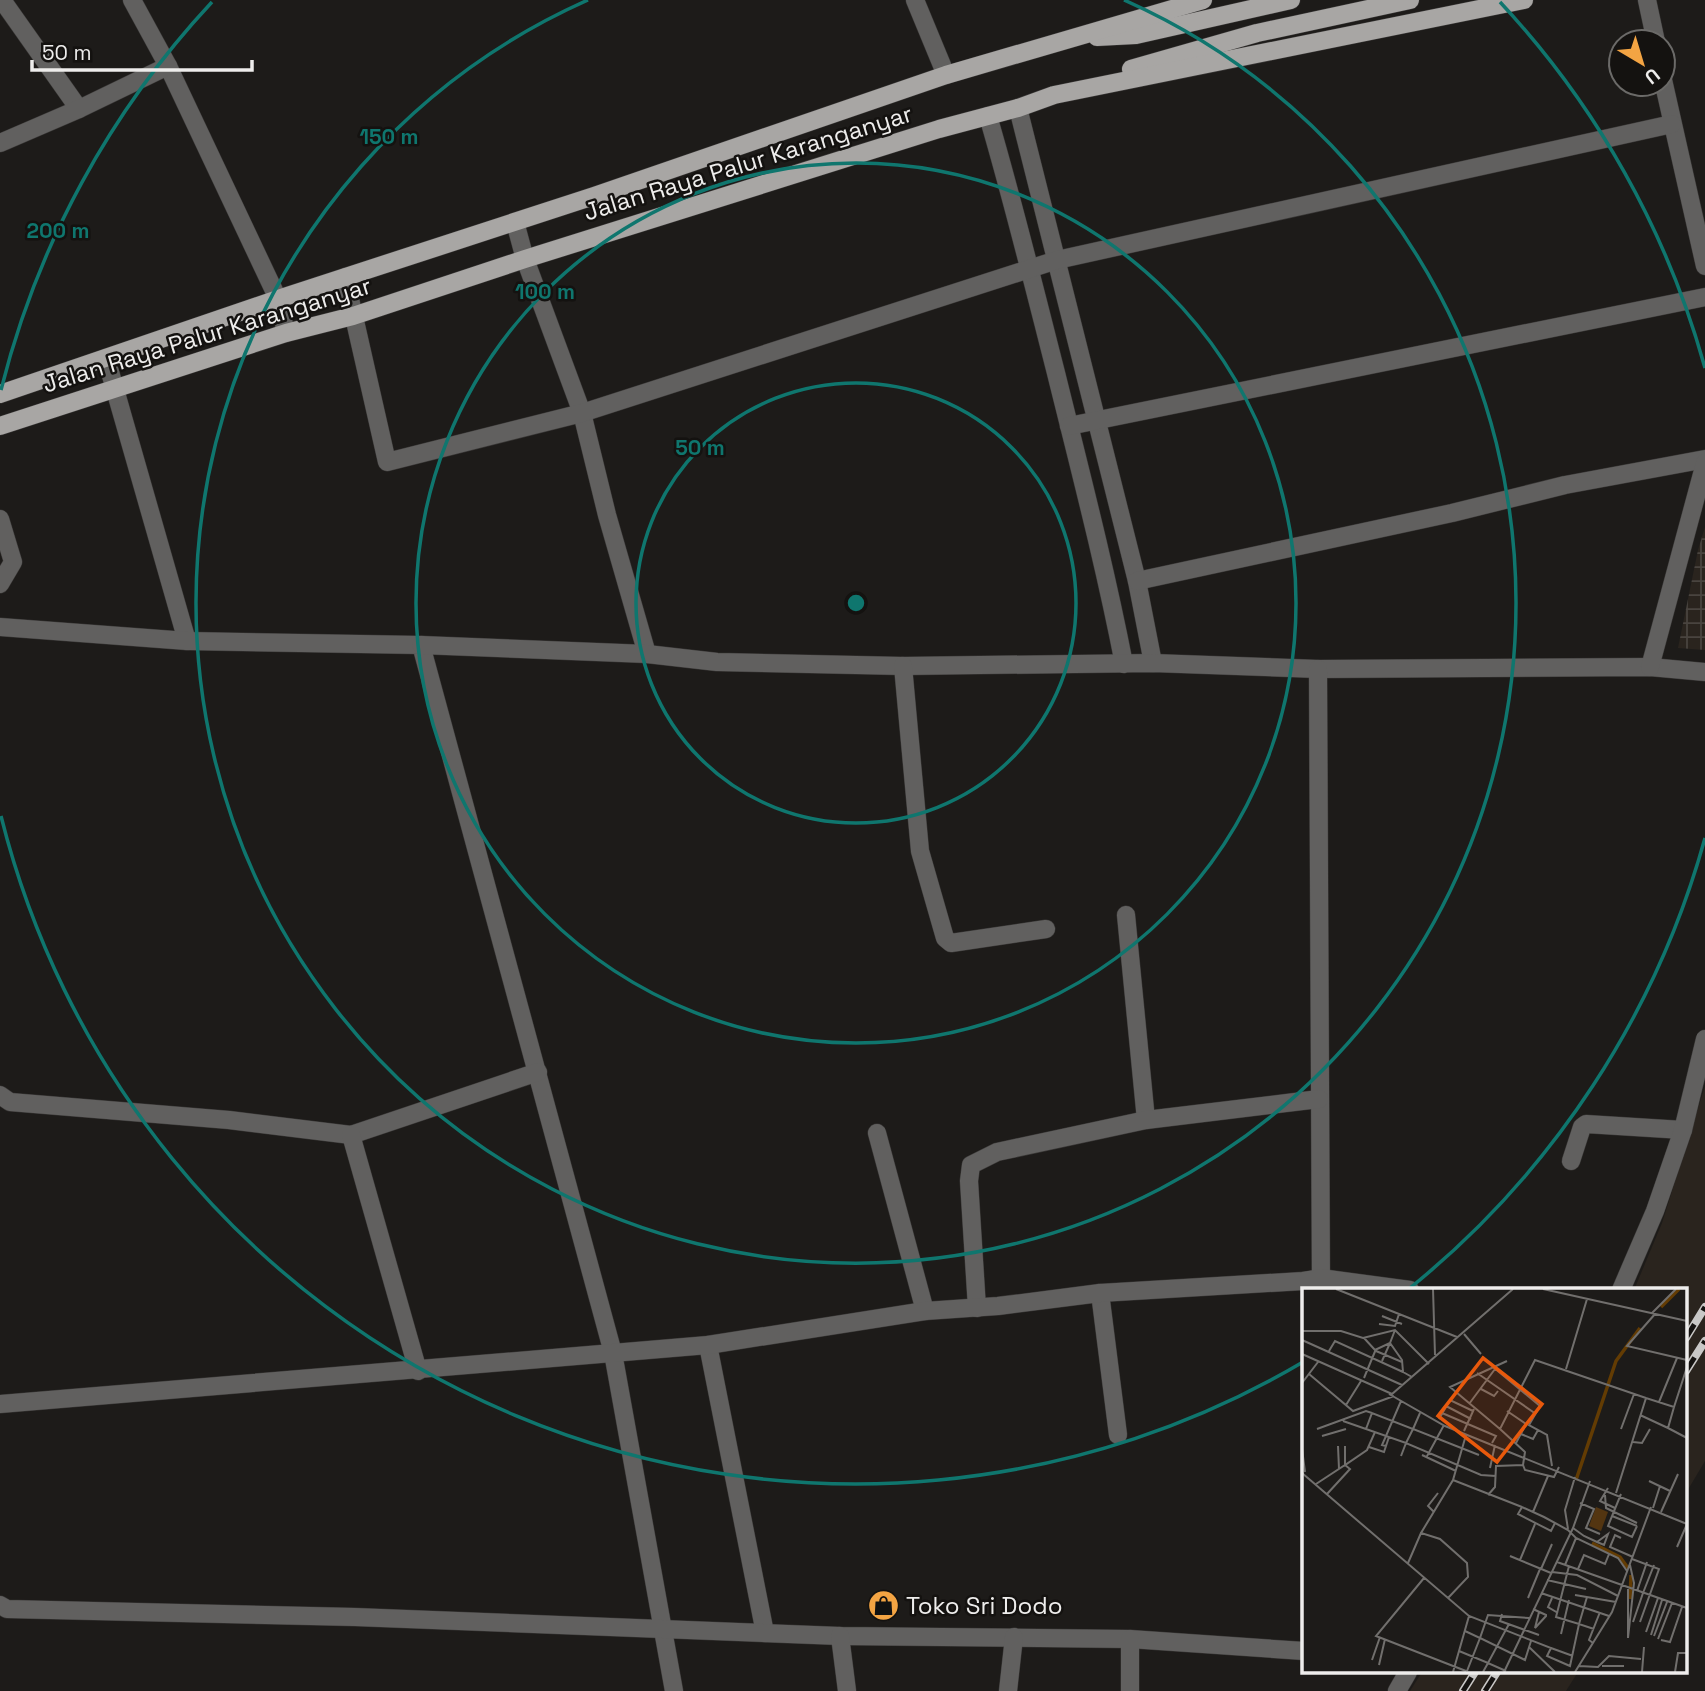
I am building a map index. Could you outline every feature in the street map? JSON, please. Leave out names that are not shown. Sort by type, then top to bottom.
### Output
[{"type":"main road","name":"Jalan Raya Palur Karanganyar","points":[[0,394],[946,75],[1203,0]]},
{"type":"main road","points":[[1076,36],[1136,35],[1291,0]]},
{"type":"main road","points":[[1078,90],[1124,71],[1257,33],[1410,0]]},
{"type":"main road","name":"Jalan Raya Palur Karanganyar","points":[[0,426],[285,333],[353,316],[525,259],[1054,95],[1524,0]]},
{"type":"street","points":[[2,0],[79,109]]},
{"type":"street","points":[[132,0],[168,66],[278,299],[285,333]]},
{"type":"street","points":[[915,0],[946,75]]},
{"type":"street","points":[[1647,0],[1653,28]]},
{"type":"street","points":[[0,144],[168,66]]},
{"type":"street","points":[[1667,98],[1705,266]]},
{"type":"street","points":[[1018,108],[1137,581],[1153,663]]},
{"type":"street","points":[[988,116],[1014,204],[1109,588],[1124,664]]},
{"type":"street","points":[[345,277],[387,463],[582,413],[1057,260],[1672,124]]},
{"type":"street","points":[[515,222],[525,259],[582,413],[607,515],[647,654]]},
{"type":"street","points":[[1069,426],[1705,297]]},
{"type":"street","points":[[106,358],[187,640]]},
{"type":"street","points":[[1137,581],[1439,516],[1565,485],[1705,461],[1650,667]]},
{"type":"street","points":[[0,519],[13,562],[0,584]]},
{"type":"street","points":[[0,627],[187,640],[421,645],[647,654],[718,662],[903,666],[1153,663],[1318,669],[1650,667],[1705,672]]},
{"type":"street","points":[[421,645],[613,1353],[674,1691]]},
{"type":"street","points":[[903,666],[920,851],[945,938],[951,943],[1046,929]]},
{"type":"street","points":[[1318,669],[1321,1284]]},
{"type":"street","points":[[1126,915],[1146,1121]]},
{"type":"street","points":[[1622,1288],[1655,1211],[1683,1130],[1705,1039]]},
{"type":"street","points":[[0,1096],[10,1102],[229,1120],[351,1135],[538,1072]]},
{"type":"street","points":[[977,1308],[969,1181],[971,1165],[997,1152],[1146,1121],[1319,1099]]},
{"type":"street","points":[[1571,1161],[1586,1124],[1683,1130]]},
{"type":"street","points":[[877,1133],[925,1311]]},
{"type":"street","points":[[351,1135],[418,1371]]},
{"type":"street","points":[[0,1404],[708,1345],[925,1311],[977,1308],[1100,1293],[1303,1281],[1380,1288]]},
{"type":"street","points":[[1100,1293],[1118,1434]]},
{"type":"street","points":[[708,1345],[765,1633]]},
{"type":"street","points":[[0,1605],[7,1609],[355,1617],[840,1636],[1130,1639],[1302,1651]]},
{"type":"street","points":[[840,1636],[847,1691]]},
{"type":"street","points":[[1009,1691],[1014,1637]]},
{"type":"street","points":[[1130,1639],[1130,1691]]},
{"type":"street","points":[[1397,1691],[1407,1674]]},
{"type":"shaded area","points":[[1705,527],[1705,650],[1678,648],[1698,550]]},
{"type":"shaded area","points":[[1705,1086],[1705,1461],[1688,1490],[1688,1288],[1635,1288],[1662,1223]]},
{"type":"shaded area","points":[[1421,1674],[1577,1674],[1566,1691],[1410,1691]]},
{"type":"railway","points":[[1688,1335],[1705,1307]]},
{"type":"railway","points":[[1688,1368],[1705,1341]]},
{"type":"railway","points":[[1463,1691],[1474,1674]]},
{"type":"railway","points":[[1485,1691],[1496,1674]]},
{"type":"place","name":"Toko Sri Dodo","points":[[883,1606]]}]
